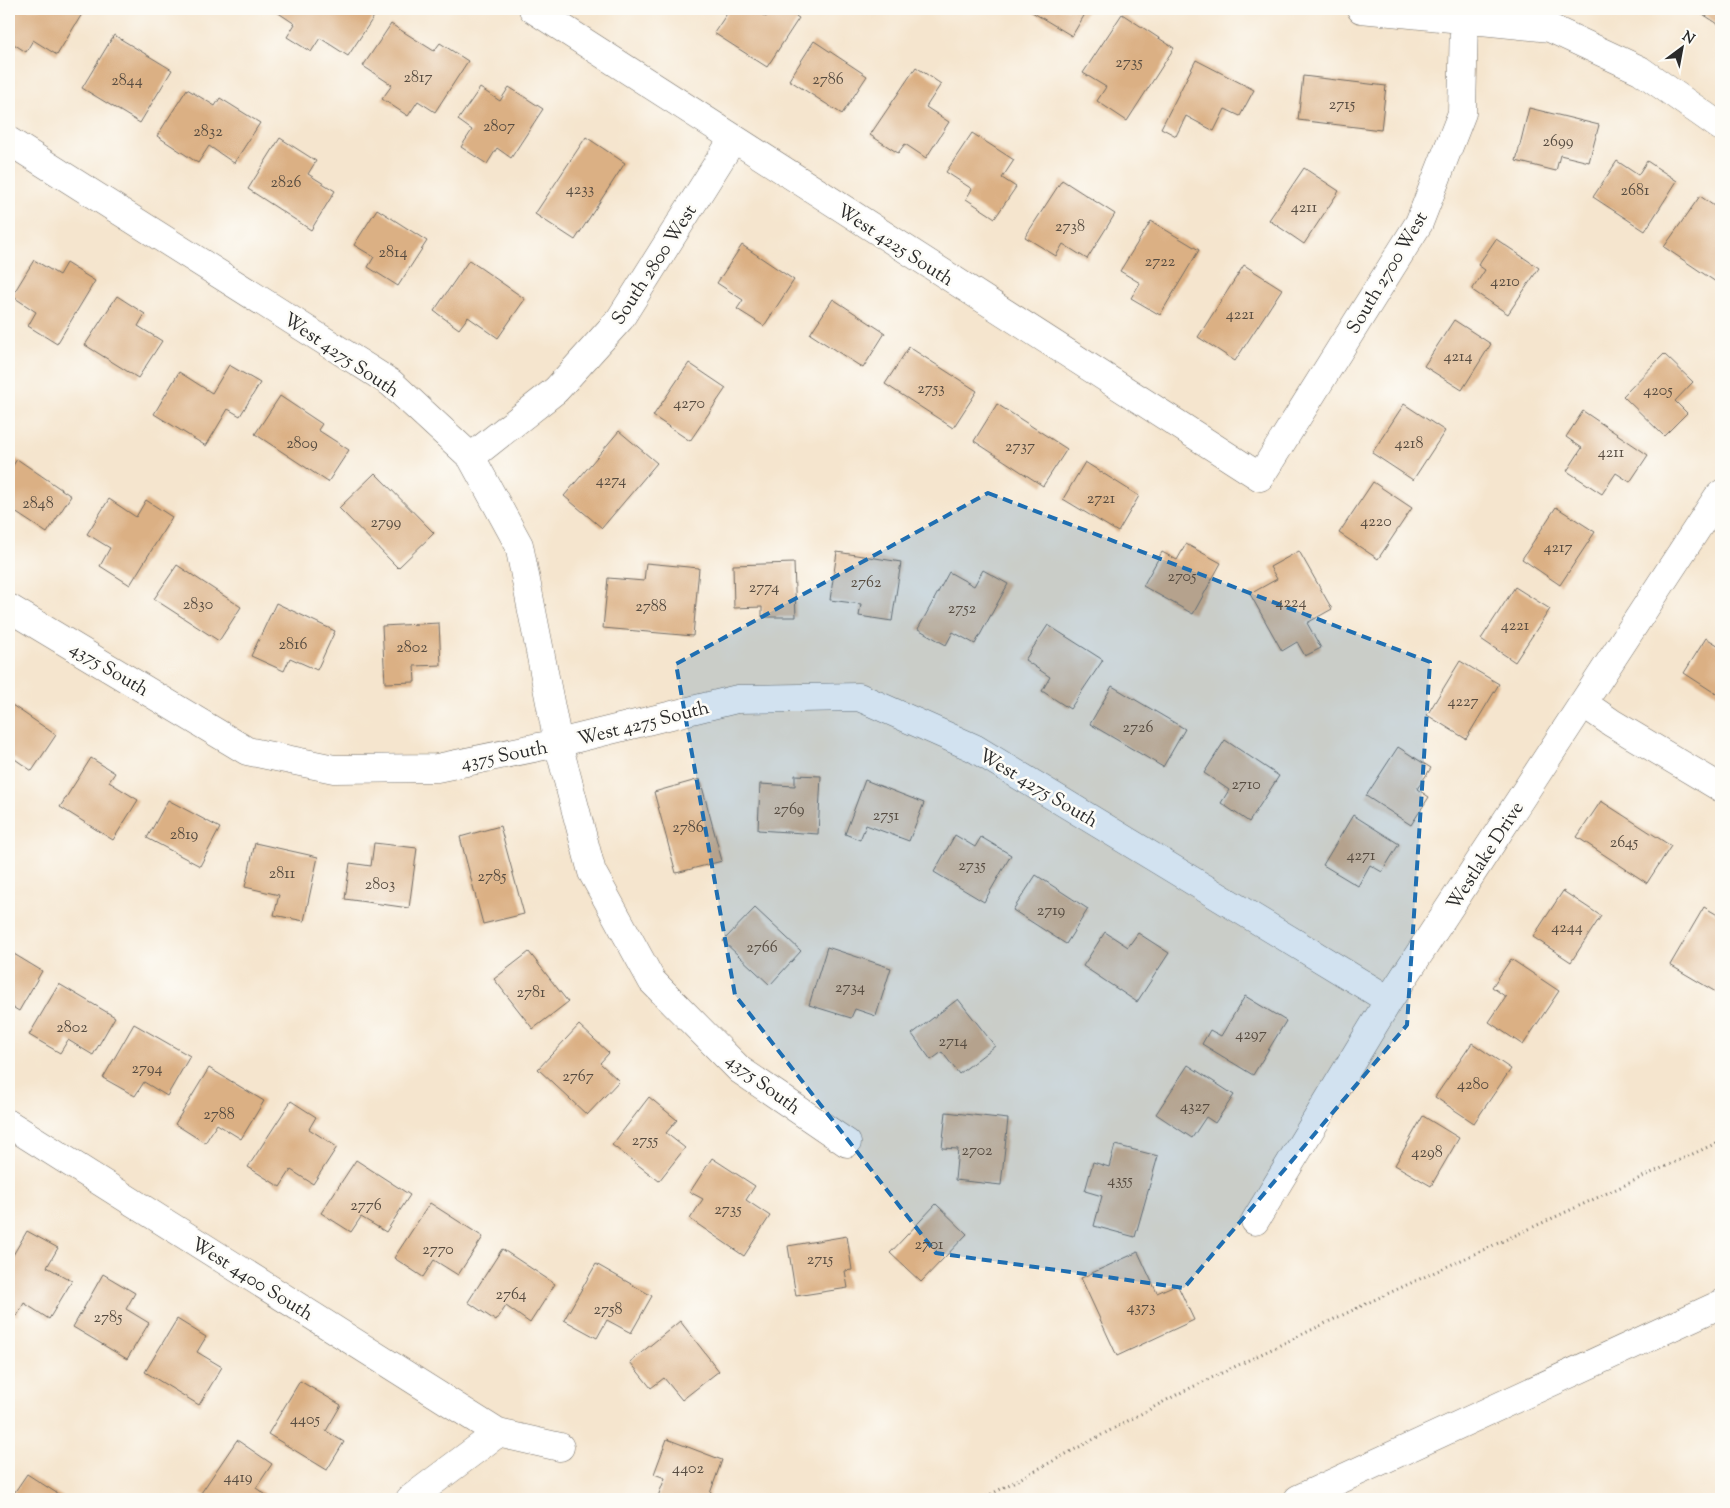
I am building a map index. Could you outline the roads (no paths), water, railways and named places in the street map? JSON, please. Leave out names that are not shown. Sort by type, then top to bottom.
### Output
[{"type":"street","name":"West 4225 South","points":[[533,9],[1260,477]]},
{"type":"street","points":[[1361,9],[1550,28],[1640,70],[1721,127]]},
{"type":"street","name":"South 2700 West","points":[[1260,477],[1419,223],[1462,113],[1464,19]]},
{"type":"street","name":"South 2800 West","points":[[471,457],[556,390],[620,319],[733,139]]},
{"type":"street","name":"West 4275 South","points":[[9,141],[391,383],[471,457],[519,545],[558,743],[737,699],[858,697],[974,748],[1389,1000]]},
{"type":"street","name":"Westlake Drive","points":[[1255,1221],[1389,1000],[1716,498],[1721,494]]},
{"type":"street","name":"4375 South","points":[[9,608],[247,751],[334,769],[437,768],[558,743],[592,872],[652,981],[740,1070],[847,1143]]},
{"type":"street","points":[[1583,703],[1612,723],[1721,788]]},
{"type":"street","name":"West 4400 South","points":[[9,1124],[498,1433],[560,1447]]},
{"type":"street","points":[[1298,1499],[1721,1304]]},
{"type":"street","points":[[410,1499],[498,1433]]}]
